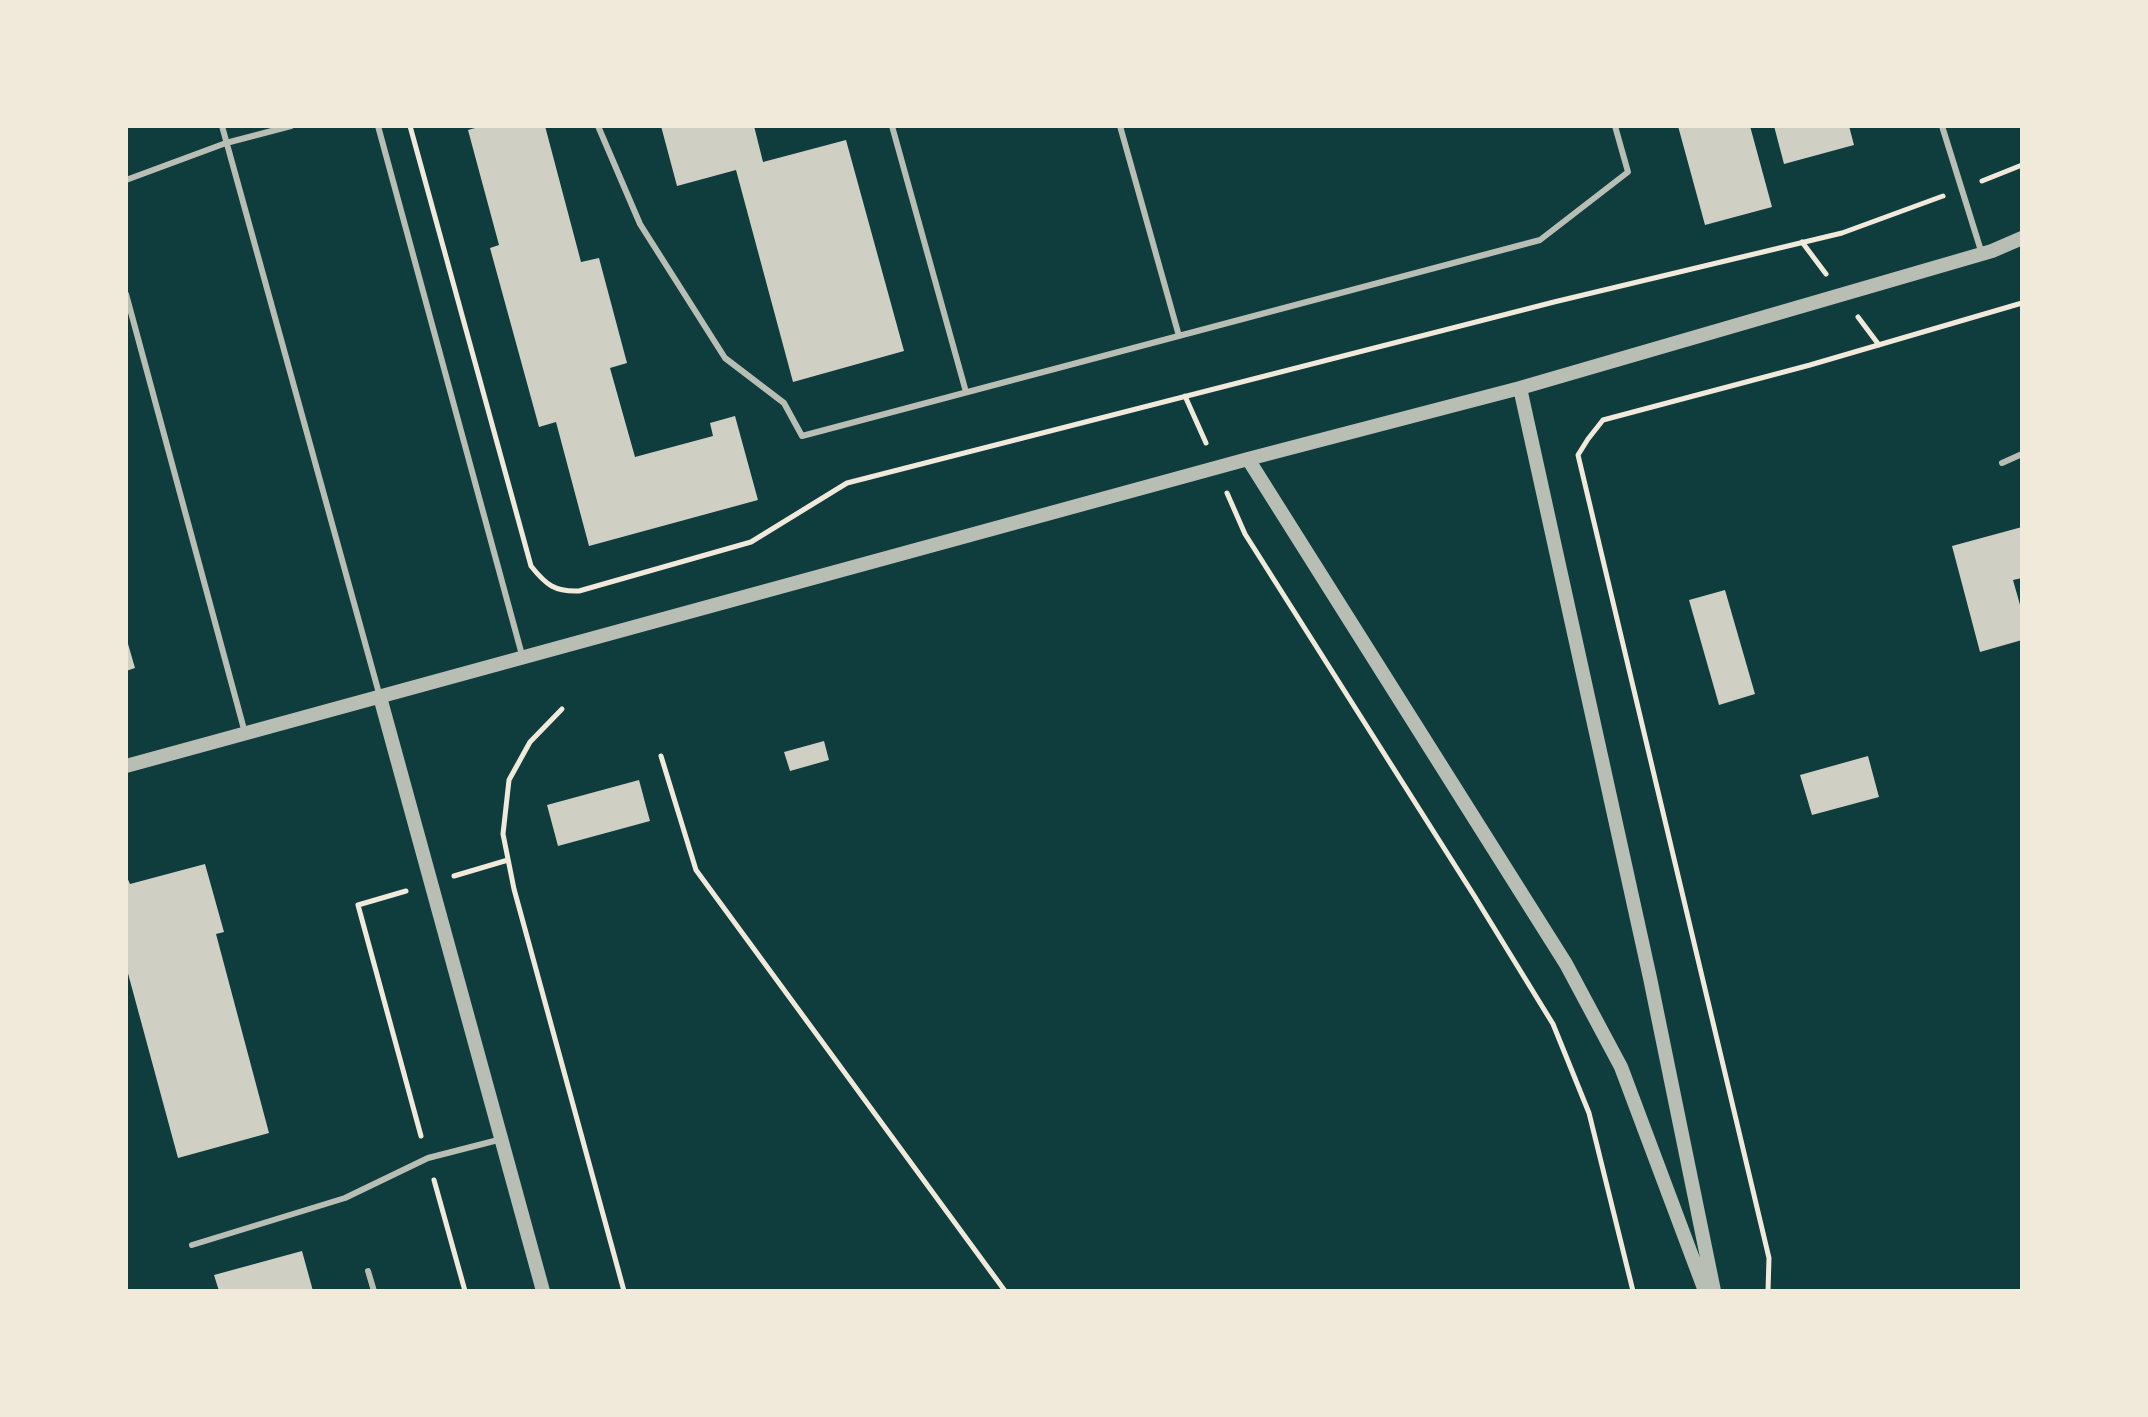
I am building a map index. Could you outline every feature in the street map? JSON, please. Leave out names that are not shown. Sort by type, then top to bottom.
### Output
[{"type":"street","points":[[132,764],[1248,459],[1520,388],[1982,254],[2022,238]]},
{"type":"street","points":[[1520,388],[1650,978],[1714,1291]]},
{"type":"street","points":[[1248,459],[1566,964],[1621,1067],[1705,1291]]},
{"type":"street","points":[[380,697],[543,1291]]},
{"type":"lane","points":[[222,126],[380,697]]},
{"type":"lane","points":[[126,180],[226,143],[291,126]]},
{"type":"lane","points":[[378,126],[522,658]]},
{"type":"lane","points":[[598,126],[640,224],[725,358],[784,403],[802,436],[1540,240],[1628,172],[1615,126]]},
{"type":"lane","points":[[892,126],[966,392]]},
{"type":"lane","points":[[1120,126],[1179,336]]},
{"type":"lane","points":[[1942,126],[1982,254]]},
{"type":"lane","points":[[126,294],[245,733]]},
{"type":"lane","points":[[2002,463],[2022,454]]},
{"type":"lane","points":[[192,1245],[345,1198],[428,1158],[502,1139]]},
{"type":"lane","points":[[368,1271],[374,1291]]},
{"type":"path","points":[[410,126],[531,566],[543,581],[562,592],[579,591],[751,542],[847,483],[1554,302],[1842,233],[2022,165]]},
{"type":"path","points":[[1768,1291],[1769,1258],[1578,455],[1603,420],[1810,365],[2022,303]]},
{"type":"path","points":[[1185,396],[1245,534],[1553,1024],[1589,1113],[1633,1291]]},
{"type":"path","points":[[562,709],[530,742],[509,780],[503,834],[520,913],[624,1291]]},
{"type":"path","points":[[661,756],[696,870],[1005,1291]]},
{"type":"path","points":[[372,958],[465,1291]]},
{"type":"building","points":[[482,126],[545,126],[581,262],[599,258],[627,363],[610,368],[635,457],[713,436],[710,423],[735,416],[758,500],[589,546],[556,422],[539,427],[490,248],[499,245],[468,130]]},
{"type":"building","points":[[661,126],[754,126],[763,162],[846,140],[904,351],[793,382],[736,170],[677,186]]},
{"type":"building","points":[[1678,126],[1750,126],[1772,207],[1705,225]]},
{"type":"building","points":[[1774,126],[1849,126],[1854,145],[1784,164]]},
{"type":"building","points":[[2022,527],[2022,578],[2013,580],[2022,612],[2022,640],[1980,652],[1952,546]]},
{"type":"building","points":[[1725,590],[1755,694],[1719,705],[1689,600]]},
{"type":"building","points":[[126,637],[135,668],[126,671]]},
{"type":"building","points":[[824,741],[829,760],[790,771],[784,752]]},
{"type":"building","points":[[1868,756],[1879,797],[1812,815],[1800,775]]},
{"type":"building","points":[[639,780],[650,821],[558,846],[547,805]]},
{"type":"building","points":[[205,864],[224,932],[216,934],[269,1133],[178,1158],[126,966],[126,875],[130,884]]},
{"type":"building","points":[[302,1251],[313,1291],[219,1291],[214,1275]]}]
